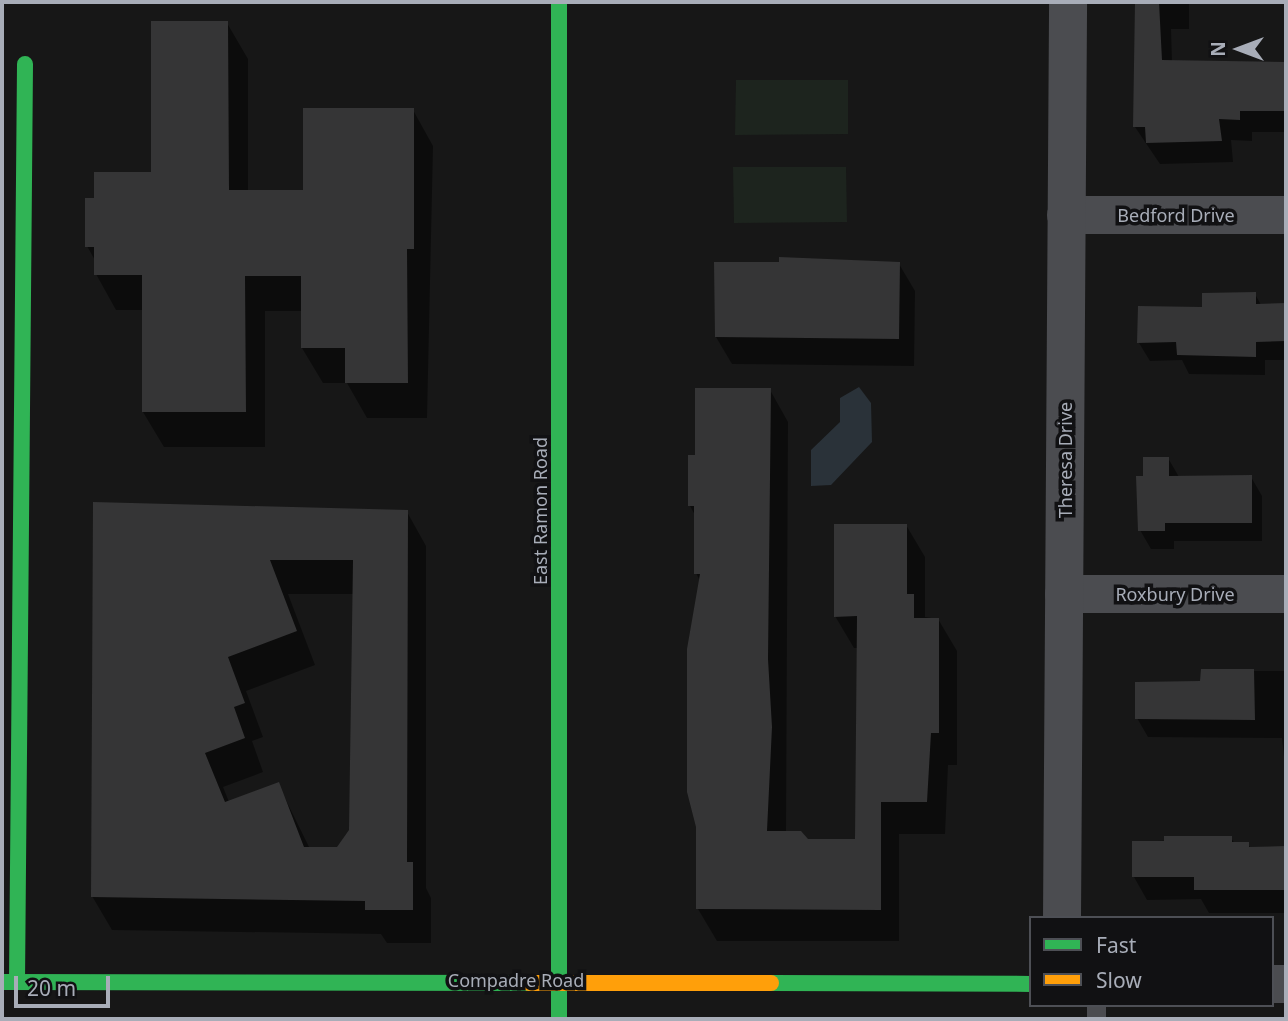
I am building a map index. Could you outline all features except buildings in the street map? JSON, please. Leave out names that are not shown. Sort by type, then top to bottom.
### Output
[{"type":"street","name":"East Ramon Road","points":[[559,2],[559,1019]]},
{"type":"street","name":"Theresa Drive","points":[[1062,916],[1068,2]]},
{"type":"street","points":[[10,982],[25,64]]},
{"type":"street","name":"Bedford Drive","points":[[1066,215],[1286,215]]},
{"type":"street","name":"Roxbury Drive","points":[[1064,594],[1286,594]]},
{"type":"street","name":"Compadre Road","points":[[10,982],[1029,984]]},
{"type":"shaded area","points":[[736,80],[848,80],[848,134],[735,135]]},
{"type":"shaded area","points":[[733,167],[846,167],[847,222],[734,223]]},
{"type":"shaded area","points":[[859,387],[871,403],[872,442],[831,485],[811,486],[811,450],[840,422],[840,398]]},
{"type":"traffic: fast","points":[[559,2],[559,1019]]},
{"type":"traffic: fast","points":[[17,982],[25,64]]},
{"type":"traffic: fast","points":[[2,982],[529,983]]},
{"type":"traffic: fast","points":[[771,983],[1029,984]]},
{"type":"traffic: slow","points":[[529,983],[771,983]]}]
